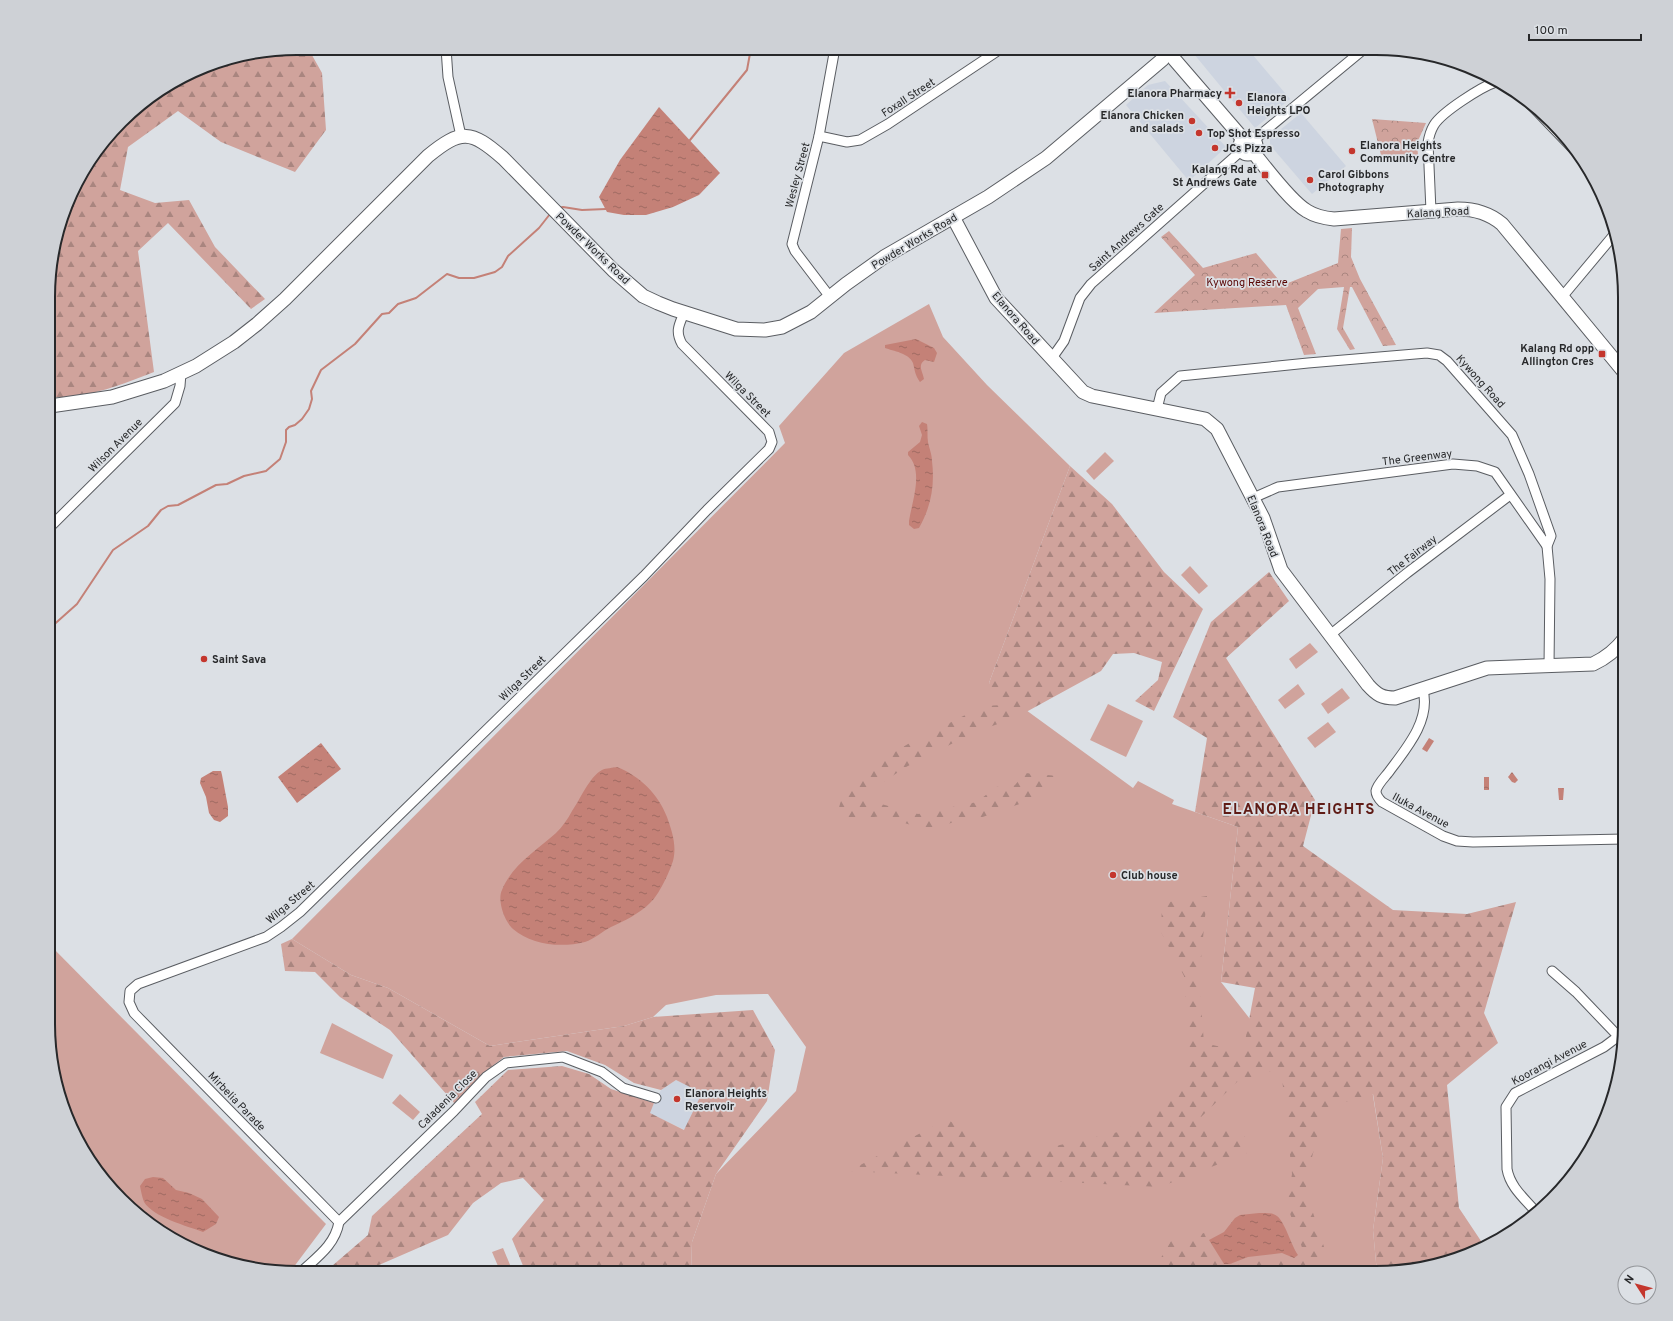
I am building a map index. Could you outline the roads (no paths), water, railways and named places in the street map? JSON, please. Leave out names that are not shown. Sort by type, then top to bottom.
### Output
[{"type":"street","points":[[55,405],[112,397],[164,381],[196,366],[228,346],[258,324],[428,156],[445,142],[461,136],[448,78],[446,55]]},
{"type":"street","name":"Wesley Street","points":[[830,297],[795,251],[792,244],[819,136],[834,55]]},
{"type":"street","name":"Foxall Street","points":[[819,136],[848,142],[860,140],[888,124],[992,55]]},
{"type":"street","name":"Powder Works Road","points":[[461,136],[473,137],[488,144],[608,265],[644,296],[684,313],[736,329],[765,330],[782,327],[811,312],[884,257],[988,196],[1046,158],[1167,55]]},
{"type":"street","name":"Kalang Road","points":[[1169,55],[1293,200],[1307,211],[1318,216],[1334,218],[1472,209],[1484,212],[1496,219],[1502,224],[1618,365]]},
{"type":"street","name":"Saint Andrews Gate","points":[[1052,358],[1064,341],[1080,298],[1091,284],[1248,146],[1356,55]]},
{"type":"street","points":[[1431,211],[1428,142],[1434,124],[1442,116],[1485,86],[1491,84]]},
{"type":"street","name":"Elanora Road","points":[[953,217],[996,298],[1083,392],[1092,396],[1205,419],[1216,429],[1253,498],[1281,570],[1377,695],[1386,698],[1395,698],[1487,668],[1593,664],[1603,660],[1618,646]]},
{"type":"street","points":[[1562,297],[1611,239]]},
{"type":"street","name":"Wilga Street","points":[[130,991],[138,984],[266,937],[300,912],[644,576],[707,510],[769,450],[772,442],[769,432],[682,344],[678,336],[678,327],[684,313]]},
{"type":"street","name":"Kywong Road","points":[[1157,409],[1162,393],[1180,376],[1427,353],[1439,355],[1447,360],[1512,435],[1529,474],[1551,536],[1547,546],[1550,579],[1549,666]]},
{"type":"street","name":"Wilson Avenue","points":[[55,522],[175,403],[180,386],[181,373]]},
{"type":"street","name":"The Greenway","points":[[1253,498],[1278,487],[1453,464],[1477,466],[1495,472],[1547,546]]},
{"type":"street","name":"The Fairway","points":[[1330,635],[1407,573],[1510,495]]},
{"type":"street","name":"Iluka Avenue","points":[[1423,690],[1425,710],[1419,726],[1408,746],[1378,786],[1377,795],[1382,802],[1443,836],[1457,841],[1618,839]]},
{"type":"street","points":[[1552,971],[1618,1031]]},
{"type":"street","name":"Mirbelia Parade","points":[[130,991],[129,1002],[134,1013],[339,1222]]},
{"type":"street","name":"Koorangi Avenue","points":[[1533,1208],[1508,1179],[1506,1107],[1515,1093],[1604,1047],[1617,1037]]},
{"type":"street","name":"Caladenia Close","points":[[307,1266],[332,1242],[337,1233],[339,1222],[454,1111],[486,1077],[506,1063],[563,1057],[602,1072],[623,1088],[656,1098]]},
{"type":"water","points":[[659,107],[720,173],[699,195],[673,207],[646,215],[624,215],[607,212],[599,197],[620,160]]},
{"type":"water","points":[[916,339],[934,348],[937,353],[934,362],[925,360],[921,364],[924,379],[920,382],[916,375],[913,363],[908,357],[896,351],[885,348],[885,345]]},
{"type":"water","points":[[922,422],[927,424],[928,442],[932,458],[933,479],[927,512],[919,528],[914,529],[909,525],[909,521],[916,486],[916,478],[913,462],[908,455],[908,452],[920,442],[922,435],[919,426]]},
{"type":"water","points":[[1429,738],[1434,741],[1427,752],[1422,749]]},
{"type":"water","points":[[321,743],[341,769],[297,803],[278,777]]},
{"type":"water","points":[[617,767],[633,775],[653,793],[667,817],[671,828],[674,850],[673,861],[669,872],[660,889],[646,907],[592,939],[576,944],[556,945],[528,939],[513,929],[504,916],[500,899],[506,881],[518,865],[556,833],[569,817],[589,783],[597,773],[604,769]]},
{"type":"water","points":[[213,771],[221,771],[228,807],[228,816],[220,822],[214,820],[209,813],[206,797],[200,783],[201,778]]},
{"type":"water","points":[[1512,772],[1518,780],[1515,783],[1508,777]]},
{"type":"water","points":[[1484,777],[1489,777],[1489,790],[1484,790]]},
{"type":"water","points":[[1558,788],[1564,788],[1563,800],[1559,800]]},
{"type":"water","points":[[153,1177],[163,1178],[176,1190],[189,1193],[202,1199],[219,1217],[216,1224],[203,1232],[162,1217],[148,1207],[144,1202],[140,1186],[145,1179]]},
{"type":"water","points":[[1259,1213],[1273,1214],[1280,1219],[1298,1255],[1294,1258],[1282,1253],[1248,1257],[1230,1264],[1224,1264],[1209,1240],[1224,1232],[1235,1218],[1240,1215]]},
{"type":"waterway","points":[[690,140],[747,70],[750,55]]},
{"type":"waterway","points":[[558,208],[563,207],[582,210],[606,209]]},
{"type":"waterway","points":[[55,624],[77,604],[113,550],[148,526],[161,510],[168,506],[178,505],[216,485],[227,484],[244,476],[266,471],[280,459],[286,442],[286,430],[302,419],[309,409],[312,399],[311,391],[321,370],[355,344],[382,314],[389,313],[398,304],[416,298],[447,274],[459,278],[474,278],[495,272],[502,267],[508,256],[539,228],[550,214]]},
{"type":"place","name":"Elanora Pharmacy","points":[[1230,93]]},
{"type":"place","name":"Elanora Heights LPO","points":[[1239,103]]},
{"type":"place","name":"Elanora Chicken and salads","points":[[1192,121]]},
{"type":"place","name":"Top Shot Espresso","points":[[1199,133]]},
{"type":"place","name":"JCs Pizza","points":[[1215,148]]},
{"type":"place","name":"Elanora Heights Community Centre","points":[[1352,151]]},
{"type":"place","name":"Kalang Rd at St Andrews Gate","points":[[1265,175]]},
{"type":"place","name":"Carol Gibbons Photography","points":[[1310,180]]},
{"type":"place","name":"Kalang Rd opp Allington Cres","points":[[1602,354]]},
{"type":"place","name":"Saint Sava","points":[[204,659]]},
{"type":"place","name":"Club house","points":[[1113,875]]},
{"type":"place","name":"Elanora Heights Reservoir","points":[[677,1099]]},
{"type":"district","name":"ELANORA HEIGHTS","points":[[1299,809]]},
{"type":"park label","name":"Kywong Reserve","points":[[1247,282]]}]
